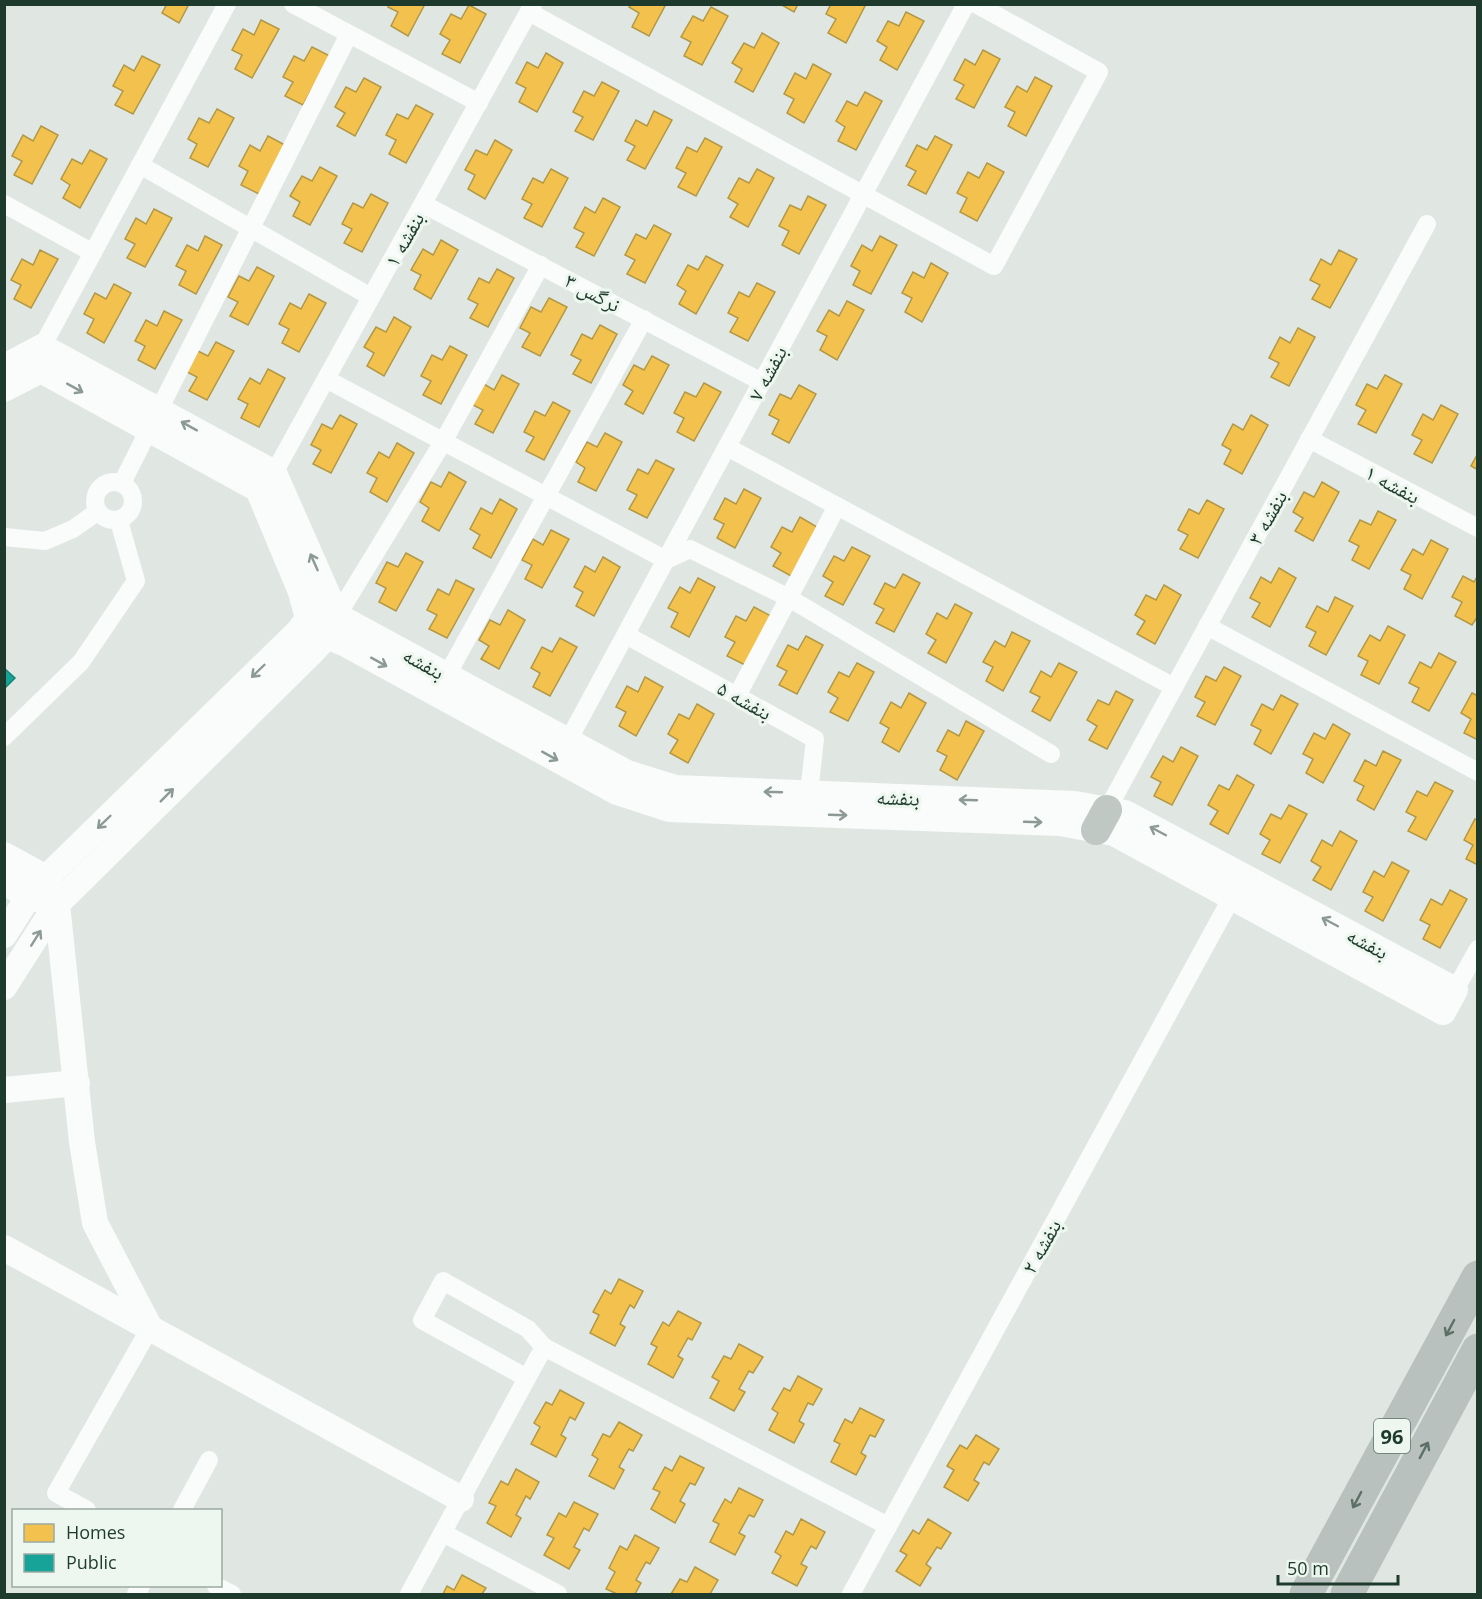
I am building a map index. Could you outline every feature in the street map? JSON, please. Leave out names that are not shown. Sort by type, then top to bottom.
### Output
[{"type":"highway","name":"96","points":[[1306,1594],[1478,1277]]},
{"type":"highway","name":"96","points":[[1347,1594],[1478,1350]]},
{"type":"street","points":[[4,389],[42,358],[93,253],[227,4]]},
{"type":"street","points":[[293,4],[479,103]]},
{"type":"street","name":"بنفشه ۷","points":[[568,741],[966,4]]},
{"type":"street","points":[[531,8],[994,266],[1099,72],[976,4]]},
{"type":"street","name":"بنفشه ۱","points":[[266,481],[326,380],[531,8]]},
{"type":"street","points":[[122,483],[349,34]]},
{"type":"street","points":[[140,165],[371,297]]},
{"type":"street","points":[[4,204],[93,253]]},
{"type":"street","name":"نرگس ۳","points":[[423,204],[762,382]]},
{"type":"street","name":"بنفشه ۳","points":[[1102,820],[1427,224]]},
{"type":"street","points":[[4,935],[29,896],[46,878],[189,756],[332,626],[443,442],[541,265]]},
{"type":"street","points":[[447,675],[644,319]]},
{"type":"street","points":[[4,367],[42,358],[266,481],[332,626]]},
{"type":"street","points":[[326,380],[666,560],[690,549],[789,598],[1051,754]]},
{"type":"street","name":"بنفشه ۱","points":[[1309,440],[1478,528]]},
{"type":"street","points":[[727,447],[1174,687]]},
{"type":"street","points":[[4,987],[57,904],[300,630],[308,618],[266,481]]},
{"type":"street","points":[[109,482],[122,483],[131,490],[134,502],[130,514],[119,520],[107,520],[97,512],[94,500],[99,489],[109,482]]},
{"type":"street","points":[[737,696],[837,506]]},
{"type":"street","points":[[4,537],[45,540],[73,528],[97,512]]},
{"type":"street","points":[[4,737],[81,662],[136,581],[119,520]]},
{"type":"street","points":[[308,618],[332,626]]},
{"type":"street","name":"بنفشه","points":[[332,626],[447,675],[627,773],[675,788],[1075,804],[1102,820],[1114,833],[1232,897],[1449,1001]]},
{"type":"street","name":"بنفشه","points":[[332,626],[346,644],[617,792],[669,809],[1060,823],[1102,820],[1125,813],[1449,1001]]},
{"type":"street","points":[[1207,626],[1478,772]]},
{"type":"street","name":"بنفشه ۵","points":[[626,635],[815,739],[809,794]]},
{"type":"street","points":[[4,855],[46,878],[57,904],[76,1083],[95,1223],[150,1328]]},
{"type":"street","points":[[4,882],[29,896],[57,904]]},
{"type":"street","name":"بنفشه ۲","points":[[850,1594],[1232,897]]},
{"type":"street","points":[[1449,1001],[1478,949]]},
{"type":"street","points":[[4,1090],[76,1083]]},
{"type":"street","points":[[4,1248],[461,1499]]},
{"type":"street","points":[[527,1378],[422,1320],[443,1281],[528,1329],[544,1347],[888,1526]]},
{"type":"street","points":[[85,1509],[56,1493],[150,1328]]},
{"type":"street","points":[[409,1594],[544,1347]]},
{"type":"street","points":[[183,1509],[209,1460]]},
{"type":"street","points":[[442,1533],[558,1594]]},
{"type":"street","points":[[218,1587],[232,1594]]},
{"type":"building: Homes","points":[[167,4],[189,4],[179,23],[162,13]]},
{"type":"building: Homes","points":[[389,4],[425,4],[408,36],[391,26],[398,12],[388,7]]},
{"type":"building: Homes","points":[[631,4],[666,4],[649,36],[632,27],[639,13],[629,7]]},
{"type":"building: Homes","points":[[780,4],[798,4],[794,12]]},
{"type":"building: Homes","points":[[831,4],[866,4],[846,43],[828,33],[836,19],[826,14]]},
{"type":"building: Homes","points":[[469,5],[486,14],[460,63],[442,54],[450,40],[440,34],[451,14],[461,19]]},
{"type":"building: Homes","points":[[711,7],[728,16],[702,65],[684,56],[691,42],[681,37],[693,16],[703,21]]},
{"type":"building: Homes","points":[[906,12],[924,21],[897,70],[880,60],[887,47],[877,41],[888,21],[899,26]]},
{"type":"building: Homes","points":[[261,20],[279,29],[252,78],[235,69],[242,55],[232,50],[243,29],[254,35]]},
{"type":"building: Homes","points":[[762,33],[779,43],[753,92],[735,82],[742,69],[732,63],[744,43],[754,48]]},
{"type":"building: Homes","points":[[312,47],[330,56],[303,105],[285,96],[293,82],[283,77],[294,56],[304,61]]},
{"type":"building: Homes","points":[[983,50],[1000,59],[974,108],[956,99],[964,85],[954,80],[965,59],[975,65]]},
{"type":"building: Homes","points":[[546,53],[563,63],[537,112],[519,102],[526,88],[516,83],[527,62],[538,68]]},
{"type":"building: Homes","points":[[142,56],[160,65],[133,114],[115,105],[123,91],[113,86],[124,65],[134,71]]},
{"type":"building: Homes","points":[[813,64],[831,74],[804,123],[787,113],[794,99],[784,94],[795,73],[806,79]]},
{"type":"building: Homes","points":[[1035,77],[1052,86],[1026,136],[1008,126],[1015,112],[1005,107],[1017,86],[1027,92]]},
{"type":"building: Homes","points":[[364,78],[381,87],[355,136],[337,126],[345,113],[335,107],[346,87],[356,92]]},
{"type":"building: Homes","points":[[602,82],[619,91],[593,140],[575,131],[583,117],[573,112],[584,91],[594,96]]},
{"type":"building: Homes","points":[[865,92],[882,101],[856,150],[838,141],[845,127],[836,121],[847,101],[857,106]]},
{"type":"building: Homes","points":[[416,105],[433,114],[406,163],[389,154],[396,140],[386,135],[397,114],[408,119]]},
{"type":"building: Homes","points":[[217,109],[234,118],[208,167],[190,158],[197,144],[188,139],[199,118],[209,123]]},
{"type":"building: Homes","points":[[654,111],[672,120],[645,169],[627,160],[635,146],[625,141],[636,120],[647,126]]},
{"type":"building: Homes","points":[[41,126],[58,135],[32,184],[14,175],[22,161],[12,156],[23,135],[33,141]]},
{"type":"building: Homes","points":[[268,136],[285,145],[259,194],[241,185],[248,171],[239,166],[250,145],[260,151]]},
{"type":"building: Homes","points":[[935,136],[952,145],[926,194],[908,185],[916,171],[906,166],[917,145],[927,150]]},
{"type":"building: Homes","points":[[705,138],[722,147],[696,196],[678,187],[686,173],[676,168],[687,147],[697,152]]},
{"type":"building: Homes","points":[[495,140],[512,150],[485,199],[468,189],[475,175],[465,170],[476,150],[487,155]]},
{"type":"building: Homes","points":[[90,150],[107,159],[80,208],[63,198],[70,185],[61,179],[72,159],[82,164]]},
{"type":"building: Homes","points":[[987,163],[1004,172],[977,221],[960,212],[967,198],[957,193],[968,172],[979,178]]},
{"type":"building: Homes","points":[[320,167],[337,176],[310,225],[293,216],[300,202],[290,196],[302,176],[312,181]]},
{"type":"building: Homes","points":[[551,169],[568,178],[542,227],[524,218],[532,204],[522,199],[533,178],[543,183]]},
{"type":"building: Homes","points":[[757,169],[774,178],[748,227],[730,217],[738,204],[728,198],[739,178],[749,183]]},
{"type":"building: Homes","points":[[371,194],[388,203],[362,252],[344,243],[352,229],[342,224],[353,203],[363,208]]},
{"type":"building: Homes","points":[[808,196],[826,205],[799,254],[782,245],[789,231],[779,226],[790,205],[801,210]]},
{"type":"building: Homes","points":[[603,198],[620,207],[594,256],[576,247],[584,233],[574,228],[585,207],[595,213]]},
{"type":"building: Homes","points":[[154,209],[172,218],[145,267],[127,258],[135,244],[125,239],[136,218],[146,224]]},
{"type":"building: Homes","points":[[654,225],[671,234],[645,283],[627,274],[635,260],[625,255],[636,234],[646,239]]},
{"type":"building: Homes","points":[[205,236],[222,245],[196,294],[179,285],[186,271],[176,266],[187,245],[198,251]]},
{"type":"building: Homes","points":[[880,236],[897,245],[871,294],[853,285],[860,271],[851,266],[862,245],[872,251]]},
{"type":"building: Homes","points":[[441,240],[458,250],[431,299],[414,289],[421,275],[411,270],[423,249],[433,255]]},
{"type":"building: Homes","points":[[40,250],[58,259],[31,308],[14,299],[21,285],[11,280],[22,259],[33,265]]},
{"type":"building: Homes","points":[[1339,250],[1357,259],[1330,308],[1312,299],[1320,285],[1310,280],[1321,259],[1331,265]]},
{"type":"building: Homes","points":[[706,256],[723,265],[696,314],[679,304],[686,291],[677,285],[688,265],[698,270]]},
{"type":"building: Homes","points":[[931,263],[948,273],[922,322],[905,312],[912,298],[902,293],[913,272],[924,278]]},
{"type":"building: Homes","points":[[257,267],[274,276],[248,325],[230,316],[238,302],[228,297],[239,276],[249,281]]},
{"type":"building: Homes","points":[[497,269],[514,278],[488,327],[470,318],[478,304],[468,299],[479,278],[489,283]]},
{"type":"building: Homes","points":[[757,283],[775,292],[748,341],[730,332],[738,318],[728,313],[739,292],[749,297]]},
{"type":"building: Homes","points":[[114,284],[131,293],[104,343],[87,333],[94,319],[84,314],[95,293],[106,299]]},
{"type":"building: Homes","points":[[309,294],[326,303],[299,352],[282,343],[289,329],[279,324],[290,303],[301,309]]},
{"type":"building: Homes","points":[[549,298],[567,307],[540,356],[522,347],[530,333],[520,328],[531,307],[541,312]]},
{"type":"building: Homes","points":[[847,301],[864,310],[837,360],[820,350],[827,336],[817,331],[829,310],[839,316]]},
{"type":"building: Homes","points":[[164,311],[182,320],[155,369],[138,360],[145,346],[135,341],[146,320],[157,326]]},
{"type":"building: Homes","points":[[394,317],[411,327],[384,376],[367,366],[374,353],[364,347],[376,327],[386,332]]},
{"type":"building: Homes","points":[[600,325],[617,334],[591,383],[573,374],[581,360],[571,355],[582,334],[592,339]]},
{"type":"building: Homes","points":[[1298,328],[1315,337],[1289,386],[1271,377],[1279,363],[1269,358],[1280,337],[1290,343]]},
{"type":"building: Homes","points":[[216,342],[234,351],[207,400],[189,391],[197,377],[187,372],[198,351],[208,356]]},
{"type":"building: Homes","points":[[450,346],[467,355],[441,404],[423,395],[431,381],[421,376],[432,355],[442,360]]},
{"type":"building: Homes","points":[[652,356],[669,365],[643,414],[625,404],[633,391],[623,385],[634,365],[644,370]]},
{"type":"building: Homes","points":[[268,369],[285,378],[259,427],[241,418],[248,404],[238,399],[250,378],[260,384]]},
{"type":"building: Homes","points":[[502,375],[519,384],[493,433],[475,424],[483,410],[473,405],[484,384],[494,390]]},
{"type":"building: Homes","points":[[1385,375],[1402,384],[1376,433],[1358,424],[1366,410],[1356,405],[1367,384],[1377,389]]},
{"type":"building: Homes","points":[[704,383],[721,392],[694,441],[677,432],[684,418],[674,413],[685,392],[696,397]]},
{"type":"building: Homes","points":[[799,385],[816,394],[789,443],[772,434],[779,420],[769,415],[780,394],[791,399]]},
{"type":"building: Homes","points":[[553,402],[570,411],[544,460],[526,451],[534,437],[524,432],[535,411],[545,416]]},
{"type":"building: Homes","points":[[1441,405],[1458,414],[1432,463],[1414,454],[1422,440],[1412,435],[1423,414],[1433,420]]},
{"type":"building: Homes","points":[[340,415],[357,424],[331,473],[313,464],[321,450],[311,445],[322,424],[332,429]]},
{"type":"building: Homes","points":[[1251,415],[1268,425],[1242,474],[1224,464],[1231,450],[1222,445],[1233,424],[1243,430]]},
{"type":"building: Homes","points":[[605,433],[622,442],[596,491],[578,482],[585,468],[576,462],[587,442],[597,447]]},
{"type":"building: Homes","points":[[397,443],[414,453],[387,502],[370,492],[377,478],[367,473],[379,452],[389,458]]},
{"type":"building: Homes","points":[[1478,453],[1478,470],[1471,466]]},
{"type":"building: Homes","points":[[656,460],[674,469],[647,518],[629,509],[637,495],[627,490],[638,469],[648,474]]},
{"type":"building: Homes","points":[[449,472],[466,482],[439,531],[422,521],[429,508],[420,502],[431,482],[441,487]]},
{"type":"building: Homes","points":[[1322,482],[1339,492],[1313,541],[1295,531],[1303,518],[1293,512],[1304,492],[1314,497]]},
{"type":"building: Homes","points":[[744,489],[761,498],[735,548],[717,538],[724,524],[714,519],[725,498],[736,504]]},
{"type":"building: Homes","points":[[500,499],[517,509],[491,558],[473,548],[480,535],[470,529],[481,508],[492,514]]},
{"type":"building: Homes","points":[[1207,500],[1224,509],[1198,558],[1180,549],[1188,535],[1178,530],[1189,509],[1199,514]]},
{"type":"building: Homes","points":[[1378,511],[1396,520],[1369,569],[1352,560],[1359,546],[1349,541],[1360,520],[1371,525]]},
{"type":"building: Homes","points":[[800,517],[817,527],[791,576],[773,566],[781,553],[771,547],[782,527],[792,532]]},
{"type":"building: Homes","points":[[551,530],[569,539],[542,588],[525,579],[532,565],[522,560],[533,539],[543,545]]},
{"type":"building: Homes","points":[[1431,540],[1448,549],[1422,599],[1404,589],[1411,575],[1401,570],[1413,549],[1423,555]]},
{"type":"building: Homes","points":[[852,547],[870,556],[843,605],[825,596],[833,582],[823,576],[834,556],[844,561]]},
{"type":"building: Homes","points":[[406,553],[423,562],[396,611],[379,602],[386,588],[376,583],[387,562],[398,567]]},
{"type":"building: Homes","points":[[603,557],[620,567],[594,616],[576,606],[583,592],[574,587],[585,566],[595,572]]},
{"type":"building: Homes","points":[[1279,568],[1296,578],[1270,627],[1252,617],[1260,603],[1250,598],[1261,577],[1271,583]]},
{"type":"building: Homes","points":[[903,574],[920,583],[894,632],[876,623],[884,609],[874,604],[885,583],[895,588]]},
{"type":"building: Homes","points":[[1478,575],[1478,616],[1472,625],[1455,616],[1462,602],[1452,597],[1463,576],[1474,582]]},
{"type":"building: Homes","points":[[698,578],[715,587],[689,637],[671,627],[678,613],[668,608],[680,587],[690,593]]},
{"type":"building: Homes","points":[[456,580],[474,589],[447,638],[429,629],[437,615],[427,610],[438,589],[449,595]]},
{"type":"building: Homes","points":[[1164,585],[1181,595],[1155,644],[1137,634],[1145,621],[1135,615],[1146,595],[1156,600]]},
{"type":"building: Homes","points":[[1335,597],[1353,606],[1326,655],[1309,646],[1316,632],[1306,627],[1317,606],[1328,612]]},
{"type":"building: Homes","points":[[955,604],[972,613],[946,663],[928,653],[936,640],[926,634],[937,613],[947,619]]},
{"type":"building: Homes","points":[[754,607],[771,616],[745,665],[727,656],[735,642],[725,637],[736,616],[746,621]]},
{"type":"building: Homes","points":[[508,610],[525,620],[499,669],[481,659],[489,646],[479,640],[490,620],[500,625]]},
{"type":"building: Homes","points":[[1388,626],[1405,635],[1379,684],[1361,675],[1368,661],[1358,656],[1370,635],[1380,641]]},
{"type":"building: Homes","points":[[1012,632],[1030,641],[1003,691],[986,681],[993,667],[983,662],[995,641],[1005,647]]},
{"type":"building: Homes","points":[[806,636],[823,645],[797,694],[779,685],[787,671],[777,666],[788,645],[798,650]]},
{"type":"building: Homes","points":[[560,638],[577,647],[550,696],[533,687],[540,673],[531,668],[542,647],[552,652]]},
{"type":"building: Homes","points":[[1439,653],[1456,662],[1429,711],[1412,702],[1419,688],[1409,683],[1420,662],[1431,668]]},
{"type":"building: Homes","points":[[857,663],[874,672],[848,721],[830,712],[838,698],[828,692],[839,672],[849,677]]},
{"type":"building: Homes","points":[[1059,663],[1077,672],[1050,721],[1032,711],[1040,697],[1030,692],[1041,671],[1051,677]]},
{"type":"building: Homes","points":[[1224,667],[1241,676],[1215,725],[1197,716],[1205,702],[1195,697],[1206,676],[1216,681]]},
{"type":"building: Homes","points":[[645,677],[663,687],[636,736],[619,726],[626,712],[616,707],[627,686],[638,692]]},
{"type":"building: Homes","points":[[1116,691],[1133,700],[1107,749],[1089,740],[1097,726],[1087,720],[1098,700],[1109,705]]},
{"type":"building: Homes","points":[[909,693],[926,703],[899,752],[882,742],[889,728],[880,723],[891,702],[901,708]]},
{"type":"building: Homes","points":[[1472,693],[1478,696],[1478,740],[1464,733],[1471,719],[1461,713]]},
{"type":"building: Homes","points":[[1281,695],[1298,704],[1271,754],[1254,744],[1261,730],[1251,725],[1262,704],[1273,710]]},
{"type":"building: Homes","points":[[697,704],[714,714],[688,763],[670,753],[678,740],[668,734],[679,714],[689,719]]},
{"type":"building: Homes","points":[[966,721],[984,731],[957,780],[940,770],[947,756],[937,751],[948,730],[959,736]]},
{"type":"building: Homes","points":[[1333,724],[1350,734],[1323,783],[1306,773],[1313,759],[1303,754],[1314,733],[1325,739]]},
{"type":"building: Homes","points":[[1181,747],[1198,756],[1172,805],[1154,796],[1161,782],[1151,777],[1163,756],[1173,762]]},
{"type":"building: Homes","points":[[1383,751],[1401,760],[1374,810],[1357,800],[1364,786],[1354,781],[1365,760],[1376,766]]},
{"type":"building: Homes","points":[[1237,775],[1254,785],[1228,834],[1210,824],[1218,811],[1208,805],[1219,785],[1229,790]]},
{"type":"building: Homes","points":[[1435,782],[1453,791],[1426,840],[1408,831],[1416,817],[1406,812],[1417,791],[1427,796]]},
{"type":"building: Homes","points":[[1289,805],[1307,814],[1280,863],[1262,854],[1270,840],[1260,834],[1271,814],[1281,819]]},
{"type":"building: Homes","points":[[1475,819],[1478,820],[1478,865],[1466,859],[1473,845],[1464,840]]},
{"type":"building: Homes","points":[[1340,831],[1357,841],[1331,890],[1313,880],[1321,867],[1311,861],[1322,840],[1332,846]]},
{"type":"building: Homes","points":[[1392,862],[1409,871],[1383,921],[1365,911],[1373,897],[1363,892],[1374,871],[1384,877]]},
{"type":"building: Homes","points":[[1450,890],[1467,899],[1440,948],[1423,939],[1430,925],[1420,920],[1431,899],[1442,905]]},
{"type":"building: Homes","points":[[619,1279],[643,1291],[634,1308],[630,1305],[620,1324],[625,1327],[615,1346],[590,1333],[599,1315],[593,1312],[605,1290],[611,1294]]},
{"type":"building: Homes","points":[[678,1311],[701,1323],[692,1340],[688,1338],[678,1356],[683,1359],[673,1378],[648,1364],[657,1347],[651,1344],[663,1322],[669,1326]]},
{"type":"building: Homes","points":[[739,1344],[763,1357],[753,1373],[749,1371],[739,1389],[745,1392],[734,1411],[710,1398],[719,1381],[712,1377],[724,1356],[731,1359]]},
{"type":"building: Homes","points":[[798,1376],[822,1389],[813,1405],[808,1403],[799,1421],[804,1424],[794,1443],[769,1430],[778,1413],[772,1409],[784,1388],[790,1391]]},
{"type":"building: Homes","points":[[560,1390],[584,1403],[575,1420],[570,1417],[561,1435],[566,1438],[556,1457],[531,1444],[540,1427],[534,1423],[546,1402],[552,1405]]},
{"type":"building: Homes","points":[[860,1408],[884,1420],[875,1437],[870,1435],[861,1453],[866,1456],[856,1475],[831,1462],[840,1444],[834,1441],[845,1419],[852,1423]]},
{"type":"building: Homes","points":[[619,1422],[642,1435],[633,1451],[629,1449],[619,1467],[624,1470],[614,1489],[589,1476],[598,1459],[592,1455],[603,1434],[610,1437]]},
{"type":"building: Homes","points":[[976,1435],[999,1449],[989,1465],[984,1462],[974,1480],[979,1483],[968,1501],[944,1487],[954,1470],[947,1466],[960,1445],[967,1449]]},
{"type":"building: Homes","points":[[680,1456],[704,1468],[695,1485],[690,1483],[680,1501],[685,1504],[675,1523],[651,1509],[660,1492],[653,1489],[665,1467],[672,1471]]},
{"type":"building: Homes","points":[[516,1469],[539,1482],[530,1499],[526,1496],[516,1515],[521,1518],[511,1537],[487,1523],[496,1506],[489,1503],[501,1481],[508,1485]]},
{"type":"building: Homes","points":[[739,1488],[763,1500],[754,1517],[749,1515],[739,1533],[745,1536],[735,1555],[710,1542],[719,1524],[713,1521],[725,1499],[731,1503]]},
{"type":"building: Homes","points":[[574,1502],[598,1514],[589,1531],[584,1528],[574,1547],[580,1550],[569,1569],[544,1555],[554,1538],[547,1535],[559,1513],[566,1517]]},
{"type":"building: Homes","points":[[801,1519],[825,1532],[816,1549],[811,1546],[801,1564],[807,1567],[797,1586],[772,1573],[781,1556],[775,1552],[786,1531],[793,1535]]},
{"type":"building: Homes","points":[[928,1519],[951,1533],[941,1549],[937,1547],[926,1564],[931,1568],[920,1586],[896,1571],[907,1555],[900,1551],[913,1530],[919,1534]]},
{"type":"building: Homes","points":[[635,1535],[659,1548],[650,1564],[646,1562],[636,1580],[641,1583],[635,1594],[617,1594],[606,1589],[615,1572],[609,1568],[620,1546],[627,1550]]},
{"type":"building: Homes","points":[[695,1567],[718,1580],[710,1594],[671,1594],[680,1579],[687,1582]]},
{"type":"building: Homes","points":[[462,1575],[486,1588],[482,1594],[443,1594],[447,1586],[454,1590]]},
{"type":"building: Public","points":[[4,668],[15,678],[4,689]]}]
